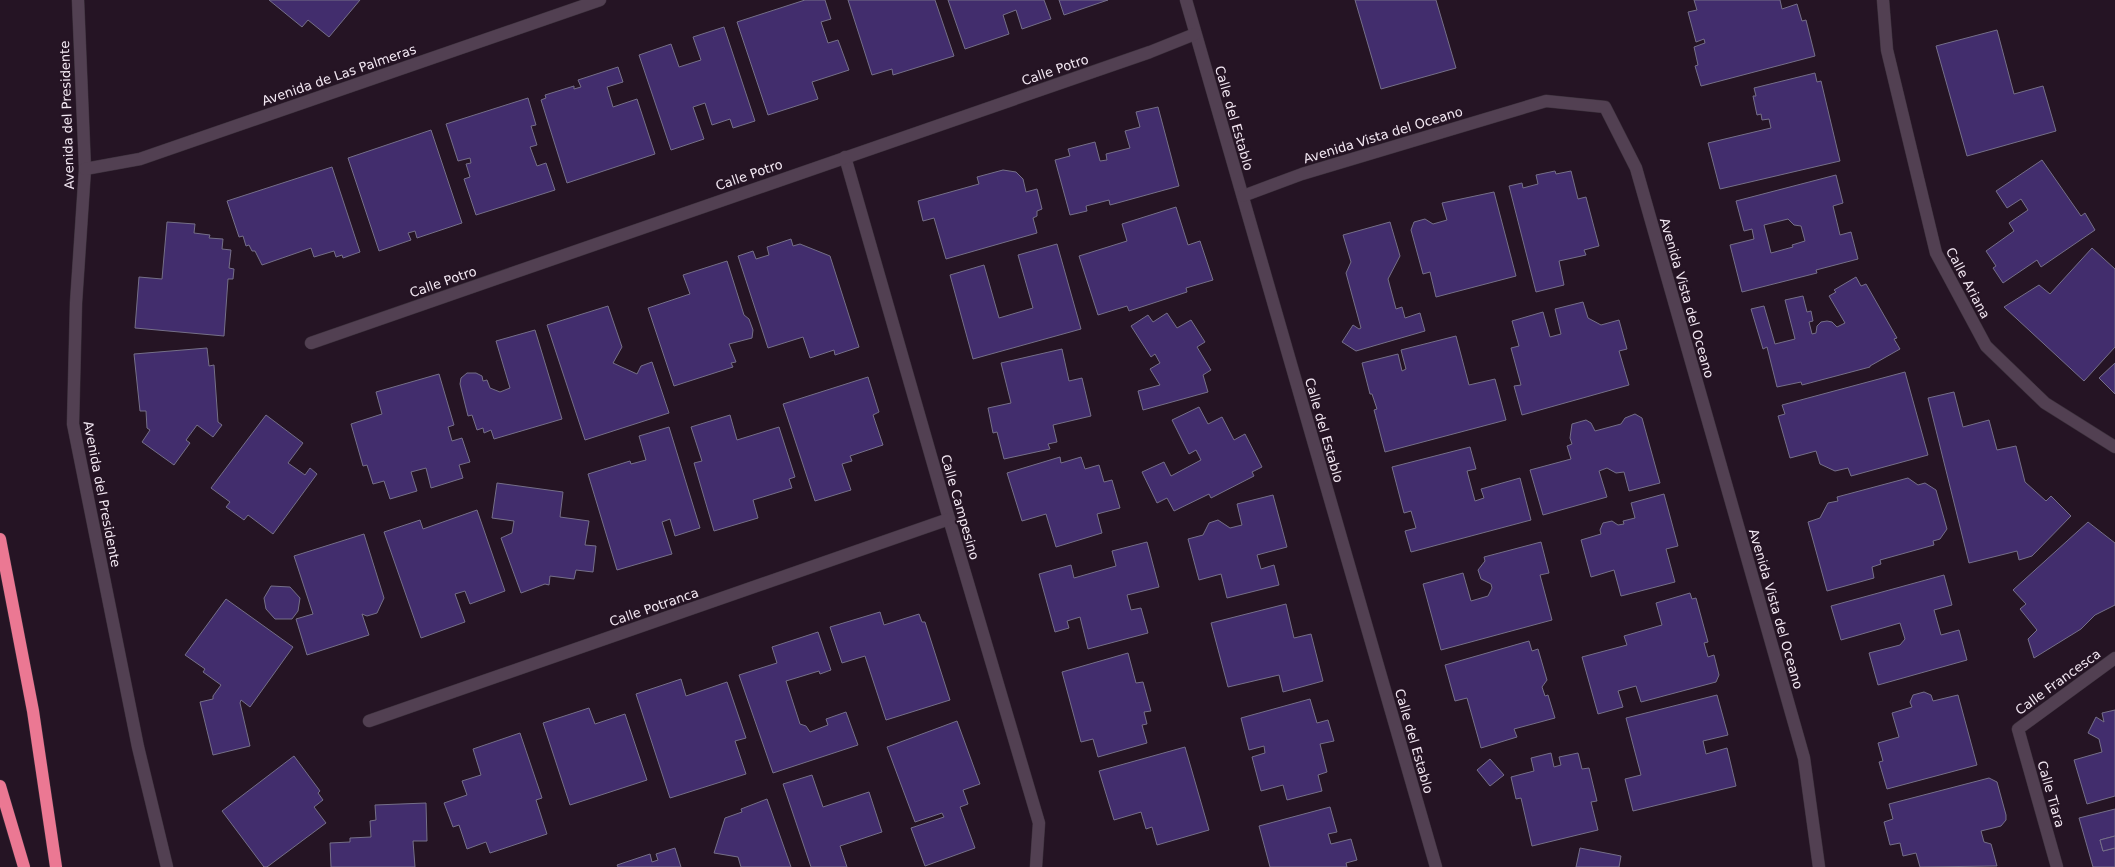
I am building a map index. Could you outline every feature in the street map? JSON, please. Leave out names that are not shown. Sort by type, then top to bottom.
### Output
[{"type":"highway","points":[[0,539],[33,711],[56,867]]},
{"type":"highway","points":[[0,786],[24,867]]},
{"type":"street","name":"Avenida del Presidente","points":[[78,0],[86,169],[76,303],[73,424],[138,747],[167,867]]},
{"type":"street","name":"Avenida de Las Palmeras","points":[[86,169],[140,160],[600,0]]},
{"type":"street","name":"Calle del Establo","points":[[1186,0],[1436,867]]},
{"type":"street","name":"Calle Ariana","points":[[1883,0],[1887,50],[1936,253],[1986,346],[2045,403],[2115,447]]},
{"type":"street","name":"Calle Potro","points":[[311,343],[1150,52],[1195,34]]},
{"type":"street","name":"Avenida Vista del Oceano","points":[[1243,196],[1302,174],[1546,101],[1605,107],[1636,168],[1804,758],[1818,867]]},
{"type":"street","name":"Calle Campesino","points":[[845,157],[948,519],[1039,823],[1036,867]]},
{"type":"street","name":"Calle Potranca","points":[[369,721],[948,519]]},
{"type":"street","name":"Calle Francesca","points":[[2018,729],[2115,658]]},
{"type":"street","name":"Calle Tiara","points":[[2018,729],[2057,867]]},
{"type":"building","points":[[269,0],[360,0],[329,37],[308,20],[302,27]]},
{"type":"building","points":[[805,0],[825,0],[831,19],[821,22],[828,43],[838,40],[849,70],[812,82],[818,99],[768,115],[737,22]]},
{"type":"building","points":[[848,0],[935,0],[954,56],[893,75],[892,69],[872,75]]},
{"type":"building","points":[[948,0],[1044,0],[1051,19],[1022,29],[1016,10],[1003,15],[1009,34],[965,49]]},
{"type":"building","points":[[1059,0],[1108,0],[1064,15]]},
{"type":"building","points":[[1355,0],[1436,0],[1456,68],[1381,89]]},
{"type":"building","points":[[1694,0],[1780,0],[1782,9],[1797,4],[1802,21],[1806,20],[1815,56],[1701,86],[1695,66],[1698,65],[1694,47],[1705,43],[1704,39],[1696,42],[1688,12],[1697,10]]},
{"type":"building","points":[[724,27],[755,121],[733,128],[730,119],[712,125],[705,103],[693,107],[704,139],[671,150],[639,55],[671,44],[679,67],[701,60],[693,37]]},
{"type":"building","points":[[1997,30],[2014,94],[2043,86],[2056,131],[1967,156],[1936,46]]},
{"type":"building","points":[[618,67],[623,82],[607,87],[613,107],[637,99],[655,154],[567,183],[541,100],[546,98],[545,95],[574,86],[574,89],[581,87],[578,80]]},
{"type":"building","points":[[1815,73],[1817,82],[1821,81],[1840,161],[1720,189],[1708,143],[1771,128],[1769,119],[1762,120],[1761,114],[1757,115],[1753,96],[1756,96],[1754,88]]},
{"type":"building","points":[[528,98],[536,125],[531,126],[537,145],[530,147],[537,166],[546,163],[555,190],[476,215],[464,179],[470,177],[466,164],[471,163],[470,158],[458,161],[446,124]]},
{"type":"building","points":[[1158,107],[1179,186],[1110,205],[1109,200],[1086,206],[1087,211],[1070,215],[1055,160],[1070,156],[1068,149],[1095,142],[1100,161],[1107,160],[1106,154],[1130,148],[1125,131],[1140,127],[1136,112]]},
{"type":"building","points":[[431,130],[462,223],[417,238],[415,231],[408,233],[411,240],[379,251],[348,158]]},
{"type":"building","points":[[2042,160],[2081,216],[2085,213],[2095,230],[2041,267],[2037,260],[2003,283],[1993,268],[1996,266],[1986,251],[2014,231],[2009,223],[2028,210],[2021,199],[2007,208],[1996,191]]},
{"type":"building","points":[[332,167],[360,252],[343,258],[342,255],[336,257],[334,251],[314,257],[311,248],[262,265],[255,251],[252,251],[249,245],[246,246],[243,236],[239,237],[227,201]]},
{"type":"building","points":[[1003,170],[1016,172],[1023,179],[1026,192],[1037,189],[1042,209],[1037,211],[1037,216],[1033,218],[1037,233],[946,259],[934,218],[923,221],[918,201],[979,184],[977,177]]},
{"type":"building","points":[[1555,171],[1556,174],[1571,171],[1578,199],[1586,197],[1599,246],[1584,250],[1586,255],[1559,261],[1564,285],[1536,292],[1509,186],[1522,183],[1523,188],[1538,184],[1536,175]]},
{"type":"building","points":[[1836,175],[1843,203],[1833,206],[1840,235],[1851,232],[1858,259],[1816,270],[1817,273],[1742,292],[1730,245],[1754,239],[1752,229],[1744,231],[1736,201]],"holes":[[[1788,219],[1794,225],[1801,226],[1805,241],[1792,245],[1793,247],[1771,253],[1764,225]]]},
{"type":"building","points":[[1494,192],[1516,276],[1436,297],[1430,272],[1423,274],[1411,230],[1414,222],[1425,219],[1433,224],[1447,220],[1442,203]]},
{"type":"building","points":[[1176,207],[1188,245],[1200,241],[1213,280],[1186,288],[1187,292],[1129,311],[1127,306],[1098,315],[1079,256],[1127,241],[1122,224]]},
{"type":"building","points":[[167,222],[195,224],[194,233],[210,235],[209,238],[223,239],[222,249],[231,250],[229,268],[234,269],[233,279],[228,279],[224,336],[135,328],[139,277],[162,279]]},
{"type":"building","points":[[1390,222],[1400,256],[1388,279],[1396,309],[1402,307],[1405,318],[1420,313],[1425,331],[1356,351],[1342,342],[1353,325],[1359,329],[1361,328],[1346,273],[1351,262],[1343,235]]},
{"type":"building","points":[[791,239],[793,246],[800,244],[830,256],[859,347],[835,355],[834,350],[810,358],[803,337],[768,348],[738,256],[753,251],[756,259],[769,255],[767,247]]},
{"type":"building","points":[[1057,244],[1081,329],[973,359],[950,275],[984,265],[999,318],[1033,308],[1018,255]]},
{"type":"building","points":[[2092,248],[2115,269],[2115,347],[2084,381],[2004,307],[2039,285],[2050,294]]},
{"type":"building","points":[[727,261],[744,315],[749,319],[753,330],[752,338],[729,344],[736,362],[731,363],[733,367],[674,386],[648,308],[690,294],[683,275]]},
{"type":"building","points":[[1856,277],[1861,286],[1866,284],[1897,338],[1894,339],[1900,349],[1870,367],[1802,385],[1801,382],[1777,387],[1767,347],[1763,349],[1751,309],[1764,306],[1775,344],[1795,339],[1785,300],[1803,296],[1807,312],[1811,311],[1813,321],[1809,322],[1812,334],[1816,333],[1817,326],[1821,322],[1832,322],[1837,327],[1845,323],[1829,296],[1836,292],[1834,290]]},
{"type":"building","points":[[1583,302],[1588,318],[1601,325],[1619,320],[1627,349],[1619,351],[1629,385],[1522,415],[1514,386],[1521,385],[1511,348],[1519,346],[1512,321],[1543,312],[1550,337],[1561,334],[1555,309]]},
{"type":"building","points":[[608,306],[622,347],[613,363],[637,374],[641,366],[652,362],[669,413],[585,440],[547,325]]},
{"type":"building","points":[[1167,313],[1177,328],[1191,320],[1205,342],[1197,347],[1211,370],[1203,375],[1208,392],[1143,410],[1138,391],[1160,385],[1150,369],[1160,363],[1155,354],[1151,357],[1131,326],[1148,315],[1153,322]]},
{"type":"building","points":[[535,330],[562,419],[494,439],[491,430],[484,433],[483,428],[477,430],[472,415],[468,416],[460,384],[461,378],[467,373],[476,373],[482,376],[483,381],[487,380],[490,388],[500,392],[510,388],[496,341]]},
{"type":"building","points":[[1456,336],[1469,385],[1495,379],[1506,420],[1385,452],[1374,410],[1377,409],[1372,394],[1370,394],[1362,363],[1398,354],[1402,371],[1406,369],[1401,350]]},
{"type":"building","points":[[207,348],[209,366],[214,365],[218,422],[222,425],[213,437],[197,425],[186,440],[190,443],[174,465],[142,442],[150,430],[147,428],[146,411],[140,411],[134,354]]},
{"type":"building","points":[[1062,349],[1069,381],[1082,378],[1091,416],[1053,425],[1057,442],[1048,444],[1050,449],[1004,459],[997,432],[993,433],[988,408],[1011,403],[1001,363]]},
{"type":"building","points":[[2115,363],[2115,394],[2099,378]]},
{"type":"building","points":[[1905,372],[1928,455],[1851,476],[1848,468],[1835,471],[1820,464],[1816,451],[1790,458],[1778,416],[1785,414],[1782,405]]},
{"type":"building","points":[[439,374],[454,425],[448,427],[452,441],[462,438],[470,462],[459,465],[463,478],[431,488],[426,468],[411,472],[417,491],[390,499],[384,481],[373,484],[367,465],[363,466],[351,424],[382,414],[376,392]]},
{"type":"building","points":[[868,377],[879,412],[873,415],[883,445],[850,456],[852,461],[842,464],[851,490],[815,501],[783,404]]},
{"type":"building","points":[[1954,392],[1963,427],[1989,420],[1997,450],[2016,446],[2025,482],[2046,501],[2051,496],[2071,516],[2032,556],[2019,560],[2017,551],[1969,563],[1928,398]]},
{"type":"building","points":[[1199,407],[1208,424],[1222,417],[1234,440],[1245,434],[1262,467],[1252,472],[1254,476],[1211,498],[1209,494],[1174,511],[1167,498],[1157,503],[1142,472],[1164,462],[1171,476],[1201,460],[1196,450],[1189,454],[1172,420]]},
{"type":"building","points":[[1635,414],[1642,418],[1660,483],[1629,491],[1624,472],[1616,473],[1607,468],[1599,471],[1607,497],[1543,515],[1530,470],[1571,459],[1567,446],[1572,444],[1570,438],[1572,424],[1586,420],[1591,423],[1595,431],[1621,424],[1625,418]]},
{"type":"building","points":[[266,415],[303,443],[288,463],[305,475],[310,468],[317,474],[273,534],[248,515],[244,520],[226,507],[230,502],[211,488]]},
{"type":"building","points":[[730,415],[737,440],[779,427],[795,477],[789,479],[792,488],[753,500],[758,518],[714,531],[694,463],[702,461],[691,427]]},
{"type":"building","points":[[669,427],[700,528],[675,536],[670,519],[662,522],[672,554],[617,570],[588,474],[630,461],[631,464],[646,460],[639,436]]},
{"type":"building","points":[[1470,447],[1476,469],[1467,471],[1475,501],[1484,498],[1481,489],[1520,478],[1531,520],[1411,552],[1405,531],[1416,528],[1411,511],[1404,513],[1392,467]]},
{"type":"building","points":[[1060,457],[1061,463],[1081,457],[1085,469],[1099,465],[1104,482],[1112,480],[1120,508],[1097,514],[1102,533],[1056,547],[1046,514],[1022,521],[1007,473]]},
{"type":"building","points":[[1908,478],[1918,485],[1925,483],[1936,490],[1947,529],[1940,539],[1933,541],[1934,545],[1880,560],[1881,564],[1872,567],[1874,578],[1827,591],[1808,522],[1820,518],[1828,503],[1838,501],[1837,497]]},
{"type":"building","points":[[497,483],[563,492],[560,517],[589,521],[585,545],[596,546],[593,572],[576,570],[574,579],[550,576],[549,585],[545,584],[521,593],[501,538],[512,533],[514,521],[492,518]]},
{"type":"building","points":[[1664,494],[1678,546],[1666,549],[1675,582],[1621,596],[1614,570],[1591,577],[1581,540],[1601,534],[1600,530],[1603,523],[1612,521],[1618,525],[1624,524],[1623,521],[1635,518],[1631,503]]},
{"type":"building","points":[[1273,495],[1287,547],[1257,555],[1261,569],[1274,565],[1279,585],[1227,598],[1221,574],[1199,580],[1188,539],[1203,535],[1209,523],[1218,520],[1230,528],[1242,525],[1237,504]]},
{"type":"building","points":[[477,510],[505,591],[470,604],[465,591],[455,594],[465,622],[421,638],[384,532],[420,520],[423,529]]},
{"type":"building","points":[[2088,522],[2115,543],[2115,605],[2095,615],[2081,629],[2034,658],[2028,639],[2037,630],[2020,609],[2026,604],[2013,590]]},
{"type":"building","points":[[364,534],[384,598],[377,613],[367,616],[362,614],[369,635],[307,655],[296,619],[313,614],[294,556]]},
{"type":"building","points":[[1147,542],[1159,587],[1127,595],[1131,610],[1141,608],[1148,633],[1088,649],[1080,617],[1067,621],[1069,628],[1055,632],[1039,574],[1071,565],[1074,578],[1116,566],[1112,551]]},
{"type":"building","points":[[1541,542],[1549,573],[1540,575],[1552,620],[1441,650],[1423,584],[1463,573],[1471,601],[1488,596],[1492,588],[1491,584],[1481,579],[1478,570],[1485,561],[1484,557]]},
{"type":"building","points":[[1944,575],[1952,605],[1934,610],[1941,635],[1959,630],[1967,660],[1878,685],[1869,653],[1900,645],[1905,639],[1900,623],[1841,640],[1831,606]]},
{"type":"building","points":[[271,586],[290,587],[300,598],[298,611],[292,619],[275,619],[266,609],[264,598]]},
{"type":"building","points":[[1690,593],[1692,599],[1696,598],[1708,642],[1704,643],[1708,657],[1714,655],[1719,675],[1716,682],[1641,702],[1636,686],[1618,691],[1623,707],[1598,714],[1582,657],[1627,645],[1624,636],[1662,625],[1656,603]]},
{"type":"building","points":[[226,599],[293,647],[250,707],[241,700],[240,703],[250,746],[213,755],[200,702],[213,699],[213,696],[221,685],[203,672],[205,669],[185,655]]},
{"type":"building","points":[[1286,604],[1294,638],[1311,634],[1323,681],[1283,692],[1279,675],[1228,687],[1211,623]]},
{"type":"building","points":[[880,612],[884,625],[919,614],[922,622],[925,622],[950,700],[886,720],[865,656],[842,663],[830,627]]},
{"type":"building","points":[[818,632],[831,670],[820,674],[819,671],[786,681],[800,724],[806,726],[810,732],[828,725],[826,719],[846,712],[858,745],[773,773],[739,675],[777,663],[772,647]]},
{"type":"building","points":[[1529,641],[1532,651],[1538,649],[1547,680],[1542,687],[1545,696],[1548,695],[1555,718],[1514,729],[1517,737],[1481,748],[1467,698],[1455,701],[1445,665]]},
{"type":"building","points":[[1128,653],[1136,683],[1143,682],[1151,711],[1144,712],[1147,724],[1142,725],[1147,743],[1098,757],[1093,739],[1081,742],[1062,672]]},
{"type":"building","points":[[681,679],[686,696],[727,682],[746,738],[735,741],[746,774],[670,798],[636,694]]},
{"type":"building","points":[[1924,692],[1931,695],[1933,701],[1958,695],[1977,765],[1887,789],[1879,762],[1883,761],[1878,743],[1899,737],[1892,713],[1912,707],[1910,702],[1913,695]]},
{"type":"building","points":[[1717,695],[1728,735],[1703,741],[1706,754],[1727,748],[1736,786],[1633,811],[1625,779],[1641,775],[1626,718]]},
{"type":"building","points":[[1310,699],[1317,723],[1328,720],[1334,741],[1320,744],[1327,772],[1318,775],[1322,791],[1287,800],[1283,785],[1261,791],[1252,757],[1265,753],[1264,746],[1249,750],[1241,718]]},
{"type":"building","points":[[589,708],[595,724],[625,714],[647,780],[570,805],[543,723]]},
{"type":"building","points":[[2115,710],[2115,796],[2087,804],[2074,760],[2102,752],[2099,739],[2088,733],[2096,717],[2104,722],[2102,713]]},
{"type":"building","points":[[957,721],[980,784],[963,790],[968,804],[960,807],[975,848],[925,866],[911,828],[944,817],[942,813],[915,822],[887,747]]},
{"type":"building","points":[[520,733],[542,798],[536,800],[547,834],[490,853],[486,842],[467,849],[459,825],[453,827],[444,803],[467,795],[462,781],[481,775],[473,749]]},
{"type":"building","points":[[1185,747],[1209,830],[1157,845],[1152,827],[1146,829],[1141,812],[1114,820],[1099,771]]},
{"type":"building","points":[[1551,753],[1554,767],[1561,765],[1559,757],[1578,753],[1582,769],[1589,768],[1597,801],[1591,802],[1598,830],[1532,846],[1521,798],[1516,799],[1511,777],[1534,771],[1531,758]]},
{"type":"building","points":[[294,756],[320,791],[318,793],[323,800],[314,807],[326,823],[267,867],[264,867],[222,811]]},
{"type":"building","points":[[1490,759],[1504,775],[1490,786],[1477,770]]},
{"type":"building","points":[[812,775],[823,807],[869,792],[882,832],[840,846],[847,867],[811,867],[783,784]]},
{"type":"building","points":[[1989,778],[1997,782],[2006,815],[2006,820],[2001,826],[1981,831],[1984,842],[1991,844],[1997,866],[1920,867],[1916,853],[1903,856],[1900,843],[1890,845],[1884,822],[1893,819],[1889,804]]},
{"type":"building","points":[[767,799],[791,867],[741,867],[738,857],[714,853],[725,818],[742,812],[741,809]]},
{"type":"building","points":[[426,803],[427,841],[413,841],[415,867],[331,867],[330,843],[350,842],[350,838],[371,837],[370,821],[376,820],[375,805]]},
{"type":"building","points":[[1330,807],[1337,832],[1328,834],[1331,844],[1351,839],[1357,860],[1346,863],[1347,867],[1270,867],[1259,826]]},
{"type":"building","points":[[2115,809],[2115,836],[2100,840],[2103,851],[2115,848],[2115,867],[2093,867],[2079,818]]},
{"type":"building","points":[[2115,836],[2115,848],[2103,851],[2100,840]]},
{"type":"building","points":[[675,848],[681,867],[618,867],[617,865],[650,854],[652,862],[658,860],[656,854]]},
{"type":"building","points":[[1580,848],[1621,856],[1619,867],[1576,867]]}]
